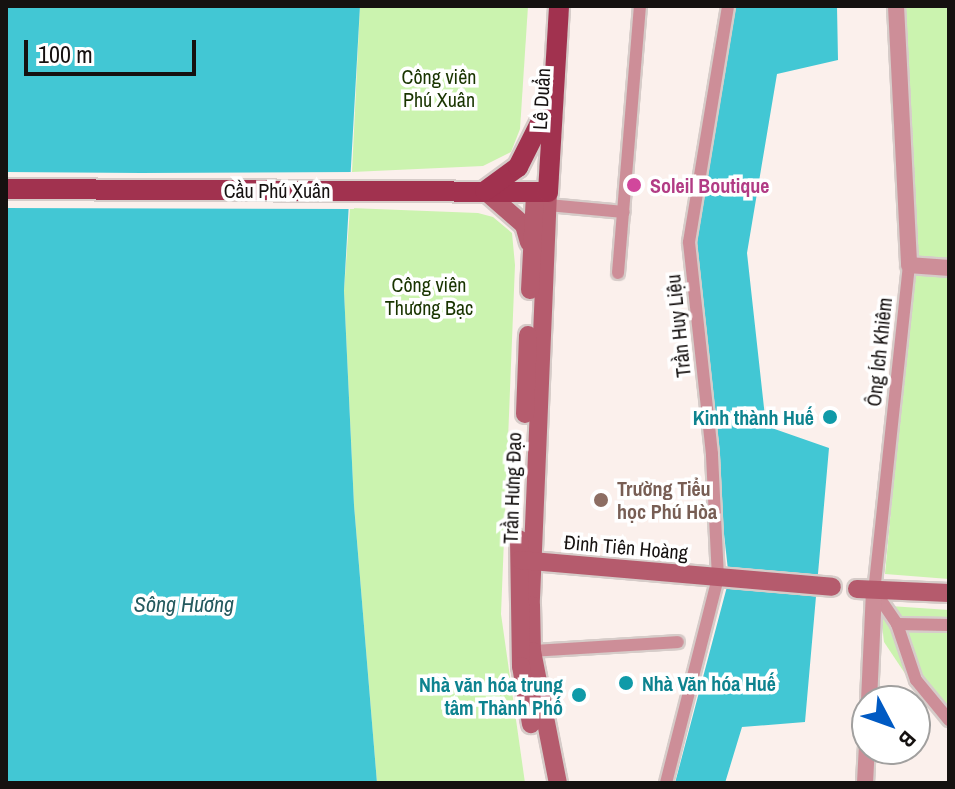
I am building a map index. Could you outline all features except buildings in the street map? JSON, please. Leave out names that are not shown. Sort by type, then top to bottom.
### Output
[{"type":"main road","name":"Lê Duẩn","points":[[544,197],[541,121],[547,6]]},
{"type":"main road","name":"Lê Duẩn","points":[[544,197],[559,6]]},
{"type":"main road","points":[[532,253],[524,225],[485,191],[518,167],[541,121]]},
{"type":"main road","name":"Cầu Phú Xuân","points":[[6,189],[485,191],[544,197]]},
{"type":"main road","name":"Trần Hưng Đạo","points":[[544,197],[532,253],[525,560],[532,651],[558,783]]},
{"type":"main road","name":"Trần Hưng Đạo","points":[[544,197],[521,666],[545,783]]},
{"type":"main road","name":"Đinh Tiên Hoàng","points":[[525,560],[832,587]]},
{"type":"main road","points":[[865,590],[949,593]]},
{"type":"street","points":[[618,273],[640,6]]},
{"type":"street","name":"Trần Huy Liệu","points":[[666,783],[723,579],[689,242],[728,6]]},
{"type":"street","name":"Ông Ích Khiêm","points":[[868,685],[865,590],[909,265],[896,6]]},
{"type":"street","points":[[544,197],[624,212]]},
{"type":"street","points":[[909,265],[949,268]]},
{"type":"street","points":[[865,590],[897,624],[916,680],[949,720]]},
{"type":"street","points":[[897,624],[949,625]]},
{"type":"street","points":[[532,651],[678,642]]},
{"type":"green space","name":"Công viên Phú Xuân","points":[[360,6],[528,6],[520,129],[511,152],[483,166],[352,172]]},
{"type":"green space","points":[[889,6],[949,6],[949,261],[913,258],[891,112]]},
{"type":"green space","name":"Công viên Thương Bạc","points":[[350,208],[478,213],[493,217],[512,233],[515,265],[501,614],[525,783],[377,783],[354,505],[344,291]]},
{"type":"green space","points":[[913,272],[949,275],[949,579],[885,574]]},
{"type":"green space","points":[[890,606],[949,610],[949,719],[931,702],[931,685],[913,685],[884,642],[881,617]]},
{"type":"water","name":"Sông Hương","points":[[6,6],[360,6],[344,291],[354,505],[377,783],[6,783]]},
{"type":"water","points":[[735,6],[837,6],[838,60],[777,74],[747,253],[766,426],[829,448],[805,722],[742,727],[725,783],[675,783],[729,579],[693,254]]},
{"type":"pier","points":[[6,172],[356,172],[354,209],[6,208]]},
{"type":"place","name":"Soleil Boutique","points":[[634,185]]},
{"type":"place","name":"Kinh thành Huế","points":[[830,417]]},
{"type":"place","name":"Trường Tiểu học Phú Hòa","points":[[601,500]]},
{"type":"place","name":"Nhà Văn hóa Huế","points":[[626,683]]},
{"type":"place","name":"Nhà văn hóa trung tâm Thành Phố","points":[[579,695]]}]
